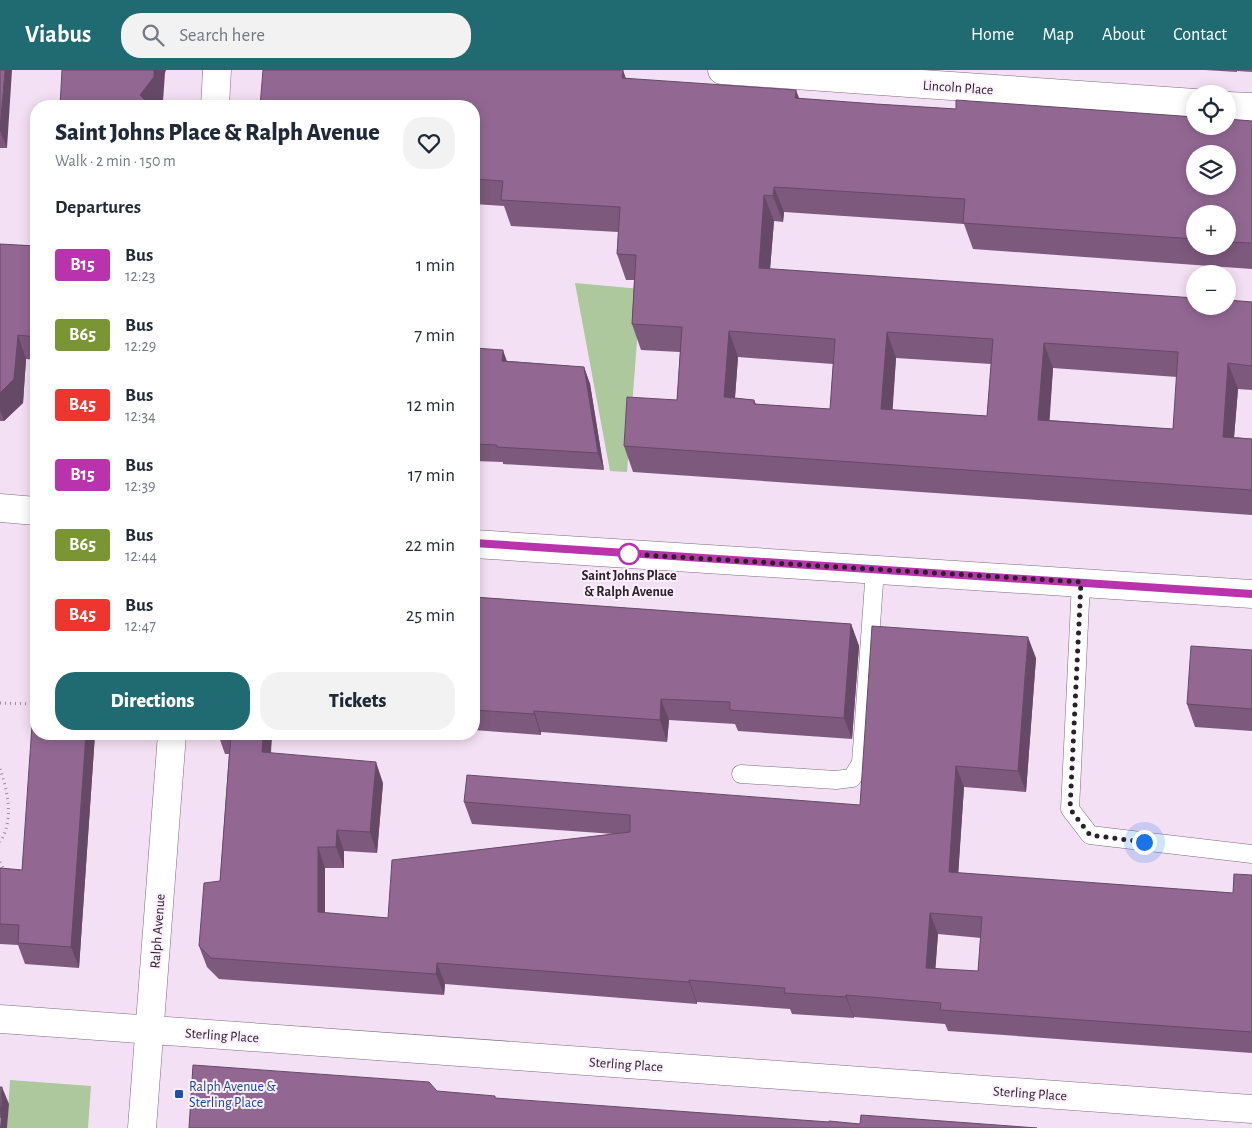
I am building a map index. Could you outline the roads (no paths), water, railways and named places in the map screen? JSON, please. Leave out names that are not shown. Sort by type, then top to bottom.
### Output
[{"type":"street","points":[[214,100],[217,70]]},
{"type":"street","name":"Lincoln Place","points":[[722,70],[1186,102]]},
{"type":"street","points":[[1236,106],[1252,107]]},
{"type":"street","points":[[0,508],[30,510]]},
{"type":"street","points":[[480,544],[1252,594]]},
{"type":"street","name":"Ralph Avenue","points":[[142,1128],[172,740]]},
{"type":"street","name":"Sterling Place","points":[[0,1019],[1252,1109]]},
{"type":"lane","points":[[741,774],[836,780],[852,778],[861,763],[875,569]]},
{"type":"lane","points":[[1081,582],[1070,809],[1090,835],[1252,854]]},
{"type":"place","name":"Saint Johns Place & Ralph Avenue","points":[[629,554]]},
{"type":"place","name":"Ralph Avenue & Sterling Place","points":[[179,1094]]}]
